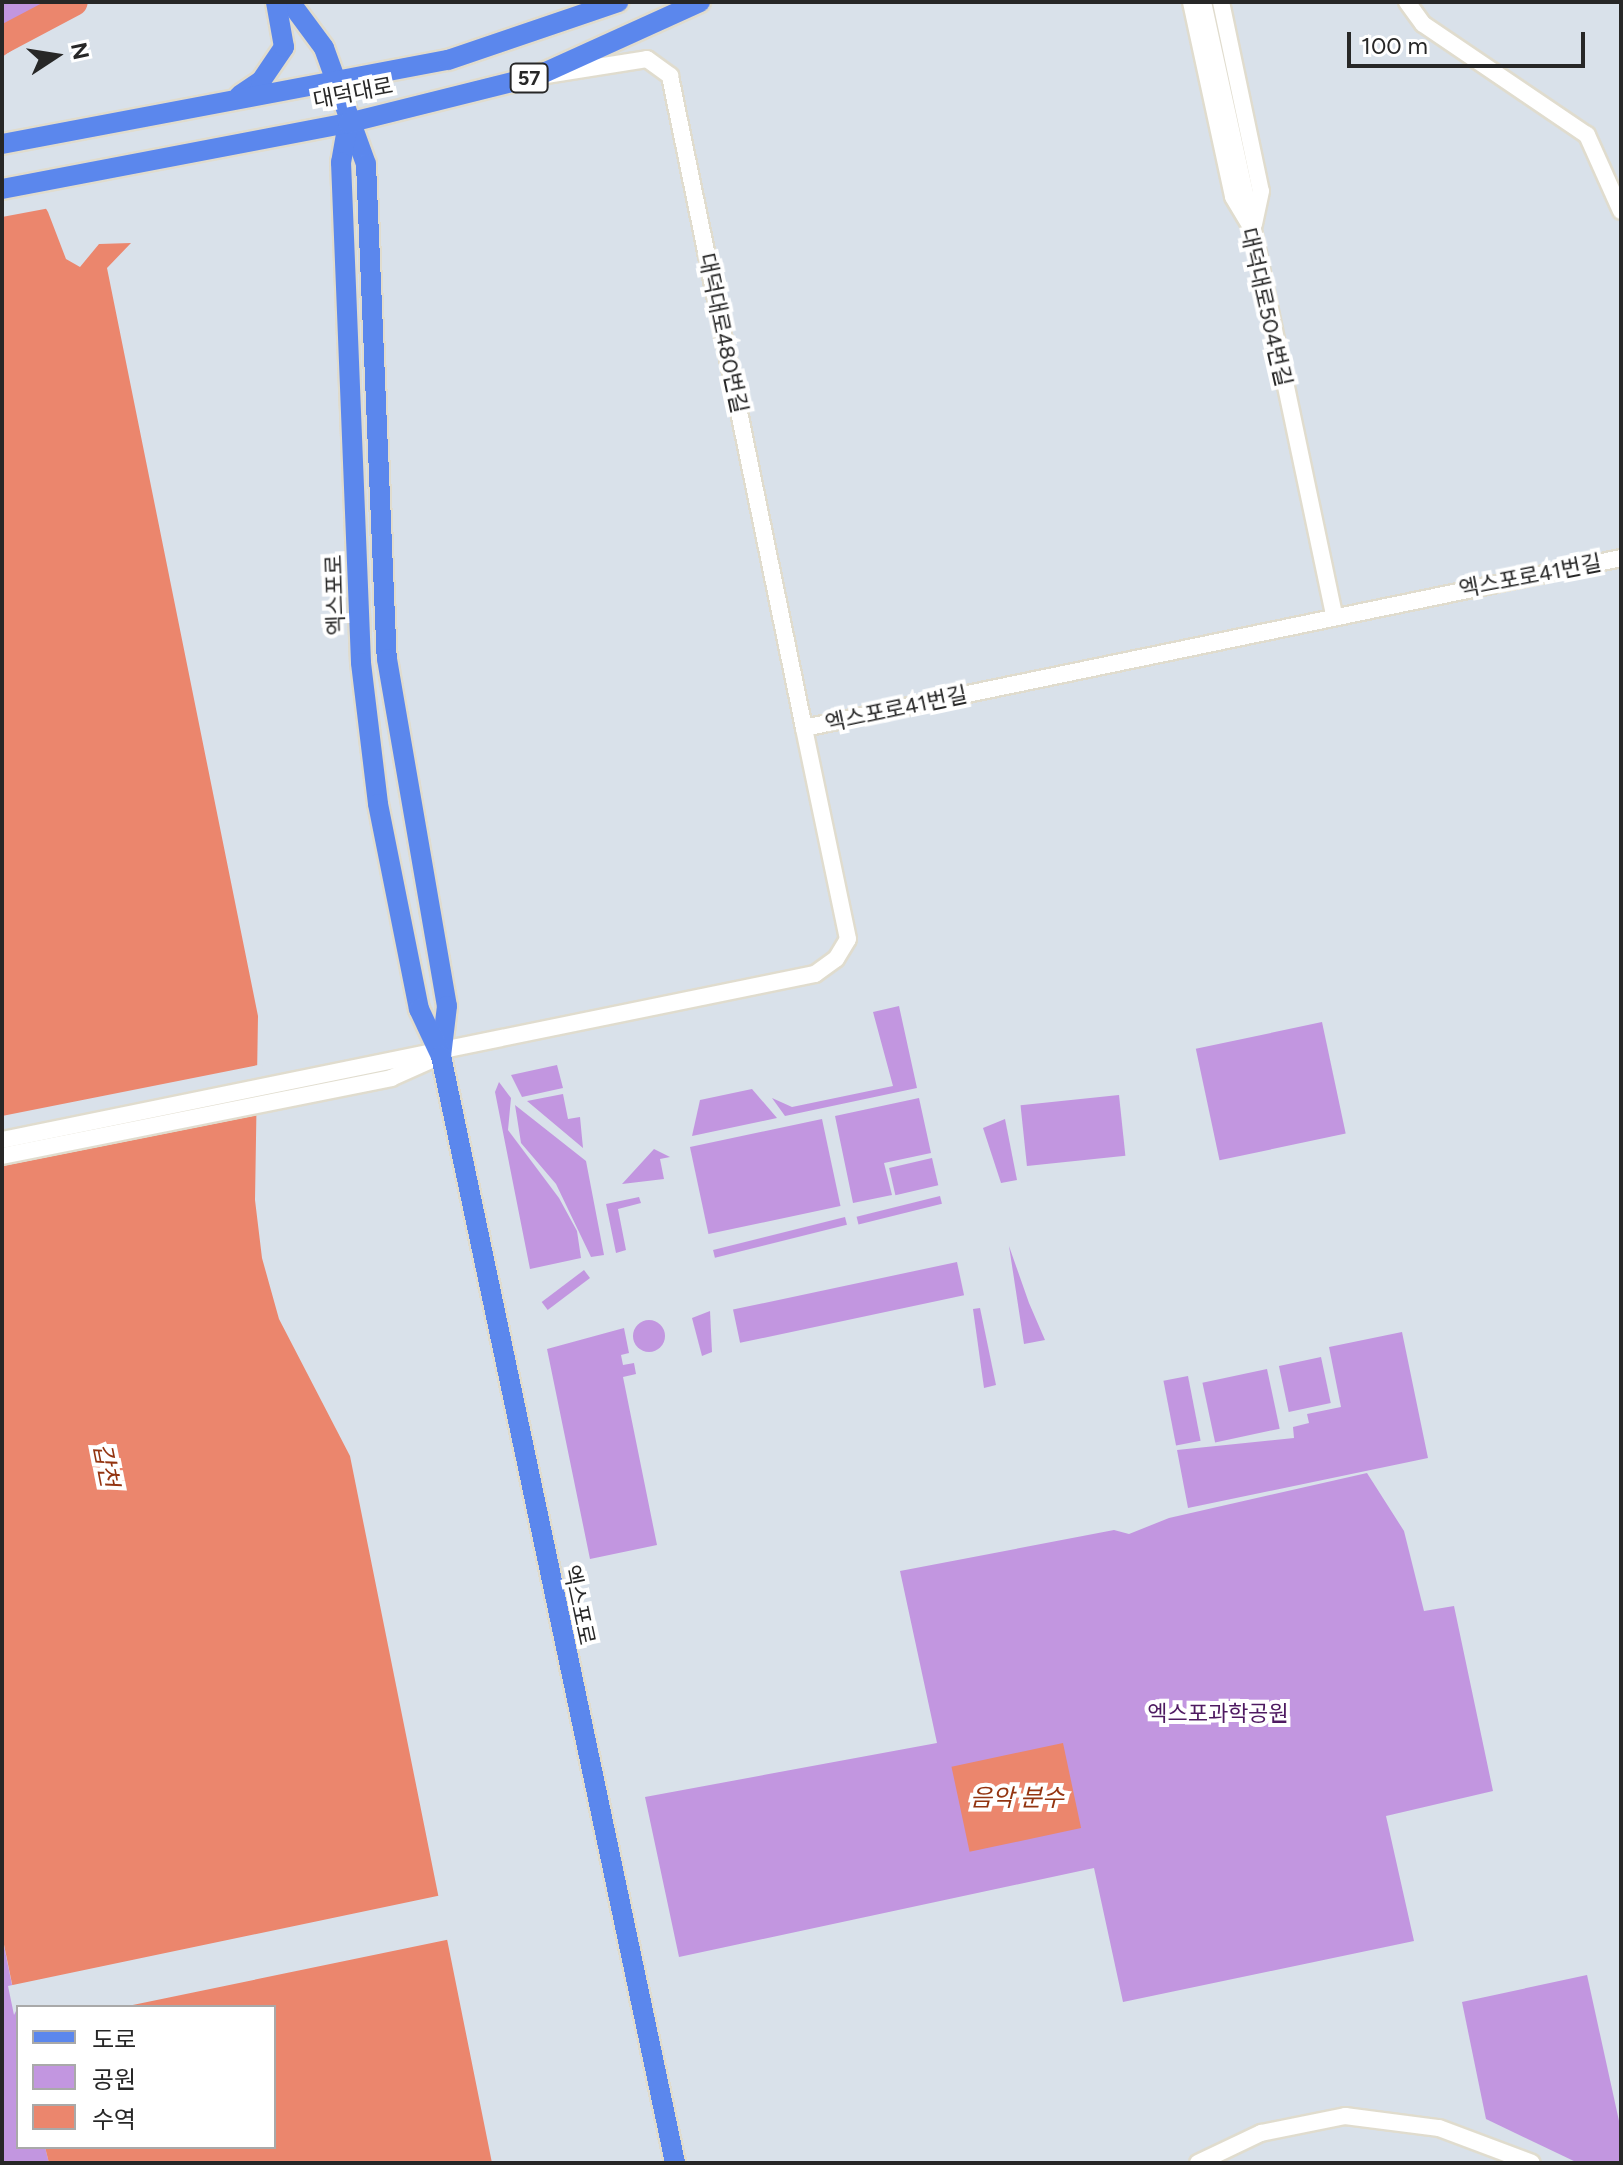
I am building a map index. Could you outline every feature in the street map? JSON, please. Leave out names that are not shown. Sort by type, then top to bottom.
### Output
[{"type":"main road","points":[[237,98],[261,81],[284,47],[276,2]]},
{"type":"main road","name":"엑스포로","points":[[290,2],[324,48],[339,84],[348,123],[366,164],[387,659],[447,1006],[441,1056]]},
{"type":"main road","name":"대덕대로","points":[[2,144],[237,98],[339,84],[505,44],[618,2]]},
{"type":"main road","name":"대덕대로","points":[[2,189],[302,127],[348,123],[537,76],[700,2]]},
{"type":"main road","name":"엑스포로","points":[[348,123],[341,162],[361,663],[378,804],[419,1009],[441,1056],[675,2163]]},
{"type":"street","name":"대덕대로504번길","points":[[1191,2],[1233,197],[1253,230],[1334,616]]},
{"type":"street","points":[[1203,2],[1253,230]]},
{"type":"street","points":[[1221,2],[1261,191],[1253,230]]},
{"type":"street","points":[[1407,2],[1423,24],[1587,135],[1621,211]]},
{"type":"street","name":"대덕대로480번길","points":[[537,76],[647,59],[670,76],[804,728]]},
{"type":"street","name":"엑스포로41번길","points":[[441,1056],[803,977],[836,959],[847,924],[804,728],[1621,558]]},
{"type":"street","points":[[2,1140],[391,1059],[441,1056]]},
{"type":"street","points":[[2,1156],[391,1078],[441,1056]]},
{"type":"street","points":[[1198,2163],[1261,2133],[1345,2116],[1439,2128],[1532,2163]]},
{"type":"street","points":[[1479,2145],[1498,2163]]},
{"type":"green space","points":[[2,2],[57,2],[2,26]]},
{"type":"green space","points":[[899,1006],[917,1088],[785,1116],[772,1098],[792,1107],[893,1086],[873,1012]]},
{"type":"green space","points":[[1322,1022],[1346,1134],[1220,1160],[1196,1049]]},
{"type":"green space","points":[[557,1065],[563,1088],[522,1097],[511,1075]]},
{"type":"green space","points":[[499,1082],[511,1098],[508,1130],[559,1198],[577,1231],[581,1258],[530,1269],[495,1092]]},
{"type":"green space","points":[[752,1089],[777,1118],[692,1136],[700,1100]]},
{"type":"green space","points":[[563,1094],[568,1119],[580,1117],[583,1148],[527,1101]]},
{"type":"green space","points":[[1119,1095],[1125,1156],[1027,1166],[1021,1105]]},
{"type":"green space","points":[[919,1098],[931,1153],[884,1163],[892,1195],[853,1203],[835,1116]]},
{"type":"green space","points":[[515,1105],[586,1161],[604,1255],[591,1257],[556,1184],[521,1143]]},
{"type":"green space","points":[[822,1119],[841,1206],[708,1234],[690,1147]]},
{"type":"green space","points":[[1005,1119],[1017,1180],[1001,1183],[983,1128]]},
{"type":"green space","points":[[654,1149],[670,1157],[660,1159],[664,1179],[622,1184]]},
{"type":"green space","points":[[932,1158],[938,1185],[895,1195],[889,1168]]},
{"type":"green space","points":[[940,1196],[942,1204],[858,1225],[857,1217]]},
{"type":"green space","points":[[639,1197],[641,1203],[618,1209],[626,1250],[616,1253],[606,1204]]},
{"type":"green space","points":[[845,1217],[847,1225],[715,1258],[713,1250]]},
{"type":"green space","points":[[1009,1246],[1029,1303],[1045,1340],[1024,1344]]},
{"type":"green space","points":[[957,1262],[964,1295],[740,1343],[733,1310]]},
{"type":"green space","points":[[584,1270],[590,1278],[548,1310],[542,1302]]},
{"type":"green space","points":[[980,1308],[996,1385],[984,1388],[973,1309]]},
{"type":"green space","points":[[710,1311],[712,1352],[702,1356],[692,1318]]},
{"type":"green space","points":[[649,1320],[660,1325],[665,1336],[660,1347],[649,1352],[638,1347],[633,1336],[638,1325]]},
{"type":"green space","points":[[624,1328],[629,1353],[621,1355],[623,1365],[634,1363],[636,1374],[623,1377],[657,1545],[590,1559],[547,1349]]},
{"type":"green space","points":[[1402,1332],[1428,1458],[1188,1508],[1177,1450],[1294,1438],[1293,1427],[1309,1423],[1307,1414],[1341,1407],[1329,1347]]},
{"type":"green space","points":[[1321,1357],[1331,1403],[1289,1412],[1279,1366]]},
{"type":"green space","points":[[1267,1369],[1280,1429],[1215,1442],[1202,1383]]},
{"type":"green space","points":[[1188,1376],[1201,1441],[1176,1446],[1163,1381]]},
{"type":"green space","name":"엑스포과학공원","points":[[1367,1473],[1404,1531],[1424,1611],[1454,1606],[1493,1791],[1386,1816],[1414,1941],[1123,2002],[1094,1868],[679,1957],[645,1797],[937,1743],[900,1571],[1114,1530],[1129,1534],[1169,1518]]},
{"type":"green space","points":[[2,1936],[16,2005],[16,2149],[46,2149],[49,2163],[2,2163]]},
{"type":"green space","points":[[1587,1975],[1621,2130],[1621,2163],[1578,2163],[1486,2119],[1462,2002]]},
{"type":"water","points":[[57,2],[72,9],[2,57],[2,26]]},
{"type":"water","name":"갑천","points":[[2,136],[48,212],[66,259],[80,267],[99,244],[131,243],[107,268],[258,1016],[255,1200],[262,1258],[279,1319],[350,1456],[492,2163],[49,2163],[46,2149],[276,2149],[276,2005],[16,2005],[2,1935]]},
{"type":"water","name":"음악 분수","points":[[1063,1743],[1081,1828],[970,1852],[951,1767]]},
{"type":"pier","points":[[2,132],[21,153],[50,208],[2,217]]},
{"type":"pier","points":[[263,1064],[262,1116],[260,1110],[2,1165],[2,1116]]},
{"type":"pier","points":[[442,1895],[451,1939],[133,2005],[16,2005],[14,2015],[8,1986]]},
{"type":"waterway","points":[[2,40],[74,2]]}]
